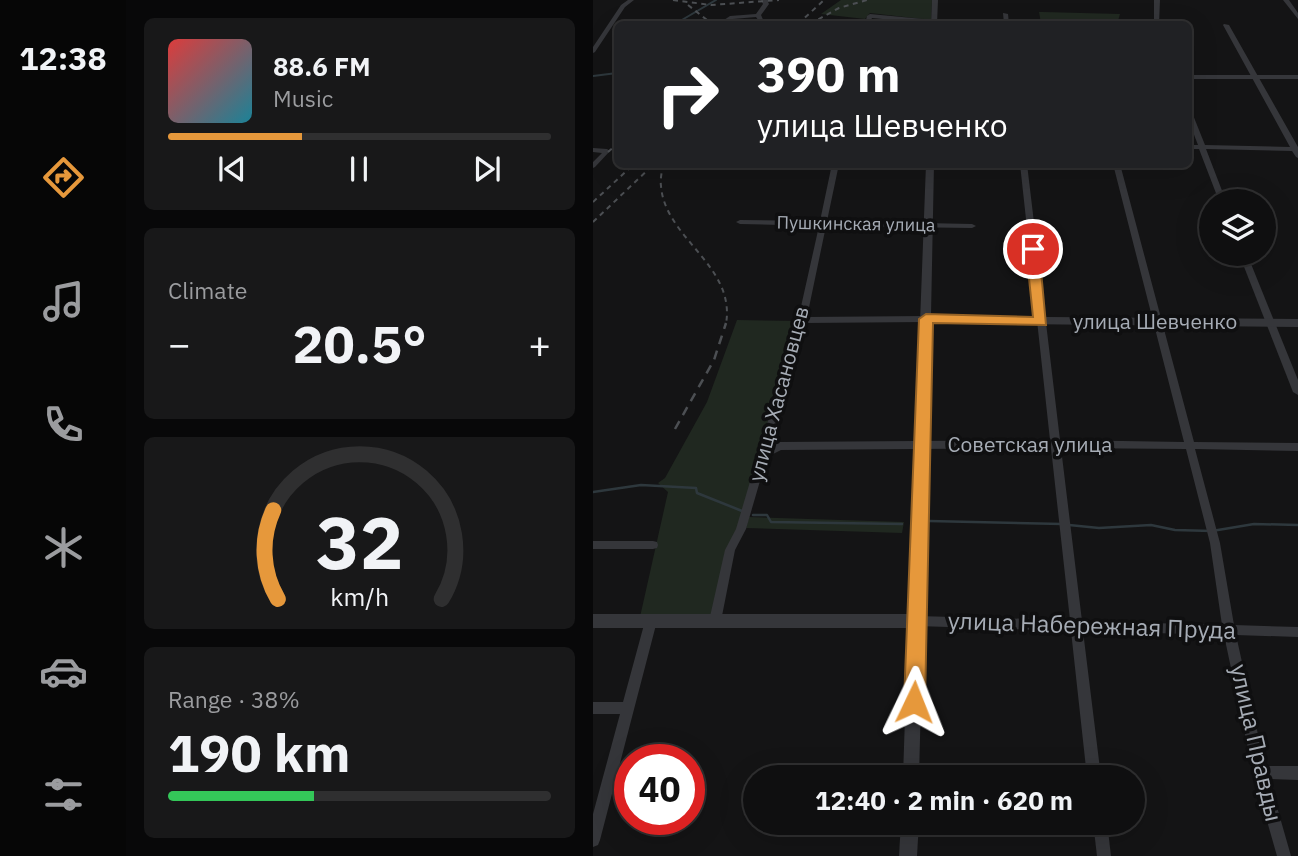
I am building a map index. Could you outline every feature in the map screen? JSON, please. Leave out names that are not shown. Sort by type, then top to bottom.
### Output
[{"type":"street","points":[[593,51],[623,6],[631,0]]},
{"type":"street","points":[[726,21],[732,17],[758,15],[766,4],[764,0]]},
{"type":"street","points":[[934,21],[935,0]]},
{"type":"street","points":[[1157,0],[1157,21]]},
{"type":"street","points":[[1286,0],[1298,17]]},
{"type":"street","points":[[1005,14],[1006,21]]},
{"type":"street","points":[[758,15],[761,21]]},
{"type":"street","points":[[868,21],[870,16],[916,21]]},
{"type":"street","points":[[1226,25],[1297,151]]},
{"type":"street","points":[[1192,76],[1298,77]]},
{"type":"street","points":[[1192,121],[1217,189]]},
{"type":"street","points":[[1192,147],[1297,151]]},
{"type":"street","points":[[593,150],[607,151],[593,166]]},
{"type":"street","name":"улица Хасановцев","points":[[714,621],[730,550],[741,529],[802,320],[835,168]]},
{"type":"street","points":[[911,765],[930,168]]},
{"type":"street","points":[[1023,168],[1092,765]]},
{"type":"street","points":[[1117,168],[1190,446]]},
{"type":"street","name":"Пушкинская улица","points":[[740,222],[972,226]]},
{"type":"street","points":[[1248,266],[1298,393]]},
{"type":"street","name":"улица Шевченко","points":[[802,320],[1298,323]]},
{"type":"street","name":"Советская улица","points":[[764,454],[780,446],[1055,444],[1298,447]]},
{"type":"street","name":"улица Правды","points":[[1190,446],[1212,532],[1229,630],[1260,772],[1284,856]]},
{"type":"street","points":[[593,545],[653,545]]},
{"type":"street","name":"улица Набережная Пруда","points":[[593,621],[917,621],[1298,632]]},
{"type":"street","points":[[593,840],[598,800],[628,708],[651,621]]},
{"type":"street","points":[[593,708],[628,708]]},
{"type":"street","points":[[1260,772],[1298,773]]},
{"type":"street","points":[[909,856],[910,835]]},
{"type":"street","points":[[1102,835],[1104,856]]},
{"type":"shaded area","points":[[841,0],[932,0],[931,20],[870,13],[865,19],[821,14]]},
{"type":"shaded area","points":[[1039,12],[1120,14],[1118,21],[1041,21]]},
{"type":"shaded area","points":[[737,320],[799,321],[714,617],[640,617],[668,492],[658,483],[665,478],[707,402]]},
{"type":"shaded area","points":[[749,517],[904,522],[902,533],[746,528]]},
{"type":"waterway","points":[[680,21],[716,0]]},
{"type":"waterway","points":[[593,76],[614,73]]},
{"type":"waterway","points":[[593,492],[641,485],[696,488],[697,493],[742,511]]},
{"type":"waterway","points":[[753,515],[767,515],[771,522],[902,524]]},
{"type":"waterway","points":[[929,521],[1062,524]]},
{"type":"waterway","points":[[1069,525],[1099,528],[1151,525],[1175,530],[1212,531],[1254,524],[1298,525]]},
{"type":"railway","points":[[673,0],[711,5],[779,0]]},
{"type":"railway","points":[[801,21],[824,0]]},
{"type":"railway","points":[[815,21],[839,8],[867,0]]},
{"type":"railway","points":[[688,5],[708,21]]},
{"type":"railway","points":[[608,152],[614,147]]},
{"type":"railway","points":[[593,202],[630,168]]},
{"type":"railway","points":[[593,222],[650,168]]},
{"type":"railway","points":[[663,168],[661,183],[665,205],[674,222],[711,268],[721,285],[726,303],[726,323]]},
{"type":"railway","points":[[675,429],[714,360],[726,323]]},
{"type":"route","points":[[914,702],[926,319],[1041,321],[1033,249]]}]
